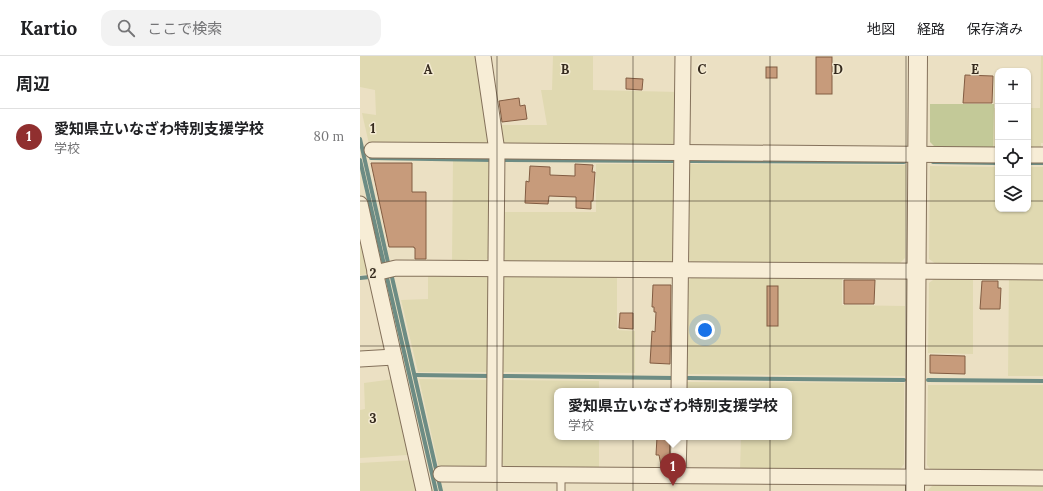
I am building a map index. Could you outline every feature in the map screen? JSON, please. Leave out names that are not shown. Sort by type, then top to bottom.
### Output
[{"type":"street","points":[[483,56],[497,152],[494,474]]},
{"type":"street","points":[[679,388],[684,56]]},
{"type":"street","points":[[915,484],[918,56]]},
{"type":"street","points":[[372,150],[995,155]]},
{"type":"street","points":[[1031,155],[1043,155]]},
{"type":"street","points":[[360,204],[383,271],[394,357],[424,491]]},
{"type":"street","points":[[383,271],[496,268],[1043,272]]},
{"type":"street","points":[[360,359],[394,357]]},
{"type":"street","points":[[678,474],[679,440]]},
{"type":"street","points":[[441,474],[678,474],[915,484],[1043,478]]},
{"type":"lane","points":[[561,474],[561,491]]},
{"type":"shaded area","points":[[360,56],[476,56],[490,142],[485,146],[369,144],[362,113],[376,115],[375,90],[360,87]]},
{"type":"shaded area","points":[[553,56],[593,56],[593,90],[679,92],[677,146],[504,145],[499,125],[547,125],[541,90],[552,90]]},
{"type":"shaded area","points":[[1041,56],[1043,56],[1043,143],[1041,143],[1041,150],[1031,150],[1031,108],[1040,108]]},
{"type":"shaded area","points":[[994,108],[995,108],[995,150],[993,150]]},
{"type":"shaded area","points":[[453,161],[491,162],[492,254],[484,262],[452,262]]},
{"type":"shaded area","points":[[596,164],[678,164],[676,259],[670,264],[507,262],[502,256],[502,212],[596,212]]},
{"type":"shaded area","points":[[688,164],[906,165],[905,258],[899,264],[693,264],[687,257]]},
{"type":"shaded area","points":[[930,166],[995,167],[995,212],[1031,212],[1031,167],[1043,167],[1043,266],[936,264],[929,259]]},
{"type":"shaded area","points":[[360,225],[370,274],[360,275]]},
{"type":"shaded area","points":[[428,273],[484,273],[490,280],[489,372],[418,372],[401,300],[428,299]]},
{"type":"shaded area","points":[[508,273],[617,274],[617,330],[635,331],[635,373],[501,372],[502,279]]},
{"type":"shaded area","points":[[694,275],[842,276],[842,305],[905,306],[905,376],[687,374],[688,281]]},
{"type":"shaded area","points":[[1009,276],[1043,277],[1043,376],[1008,376]]},
{"type":"shaded area","points":[[937,277],[973,277],[973,354],[928,353],[929,283]]},
{"type":"shaded area","points":[[394,379],[413,454],[360,458],[360,410],[365,409],[364,383]]},
{"type":"shaded area","points":[[419,379],[489,380],[489,461],[484,468],[439,468]]},
{"type":"shaded area","points":[[501,380],[599,381],[599,388],[554,388],[554,440],[599,440],[599,469],[507,469],[500,461]]},
{"type":"shaded area","points":[[687,382],[904,383],[904,464],[899,471],[740,470],[741,440],[792,440],[792,388],[687,388]]},
{"type":"shaded area","points":[[928,385],[1043,385],[1043,474],[934,473],[927,465]]},
{"type":"shaded area","points":[[413,460],[420,491],[360,491],[360,463]]},
{"type":"shaded area","points":[[935,483],[1043,484],[1043,491],[927,491]]},
{"type":"green space","points":[[930,104],[994,104],[993,149],[937,149],[930,142]]},
{"type":"building","points":[[816,57],[832,57],[832,94],[816,94]]},
{"type":"building","points":[[766,67],[777,67],[777,78],[766,78]]},
{"type":"building","points":[[965,75],[993,76],[992,103],[963,103]]},
{"type":"building","points":[[626,78],[643,79],[642,90],[626,89]]},
{"type":"building","points":[[519,98],[520,106],[525,105],[527,119],[502,122],[499,101]]},
{"type":"building","points":[[371,163],[412,163],[412,192],[426,192],[426,259],[415,259],[414,247],[389,247]]},
{"type":"building","points":[[575,164],[593,165],[592,172],[595,172],[591,209],[576,208],[576,197],[549,196],[548,204],[525,203],[526,181],[529,182],[530,166],[550,167],[550,175],[575,176]]},
{"type":"building","points":[[844,280],[875,280],[874,304],[844,304]]},
{"type":"building","points":[[982,281],[998,281],[998,288],[1001,288],[1000,309],[980,309]]},
{"type":"building","points":[[653,285],[671,285],[670,364],[650,363],[652,331],[655,332],[656,312],[654,312],[654,307],[652,307]]},
{"type":"building","points":[[767,286],[778,286],[778,326],[767,326]]},
{"type":"building","points":[[620,313],[633,313],[633,329],[619,328]]},
{"type":"building","points":[[930,355],[965,356],[965,374],[930,373]]},
{"type":"building","points":[[657,440],[670,440],[669,465],[661,465],[659,455],[656,455]]},
{"type":"waterway","points":[[360,139],[389,267]]},
{"type":"waterway","points":[[371,158],[491,160]]},
{"type":"waterway","points":[[360,160],[436,491]]},
{"type":"waterway","points":[[504,160],[676,161]]},
{"type":"waterway","points":[[690,161],[904,162]]},
{"type":"waterway","points":[[933,162],[995,163]]},
{"type":"waterway","points":[[1031,163],[1043,163]]},
{"type":"waterway","points":[[391,273],[441,491]]},
{"type":"waterway","points":[[360,278],[370,277]]},
{"type":"waterway","points":[[415,375],[489,376]]},
{"type":"waterway","points":[[502,376],[674,378]]},
{"type":"waterway","points":[[688,378],[904,380]]},
{"type":"waterway","points":[[928,380],[1043,381]]},
{"type":"place","name":"愛知県立いなざわ特別支援学校","points":[[673,486]]}]
